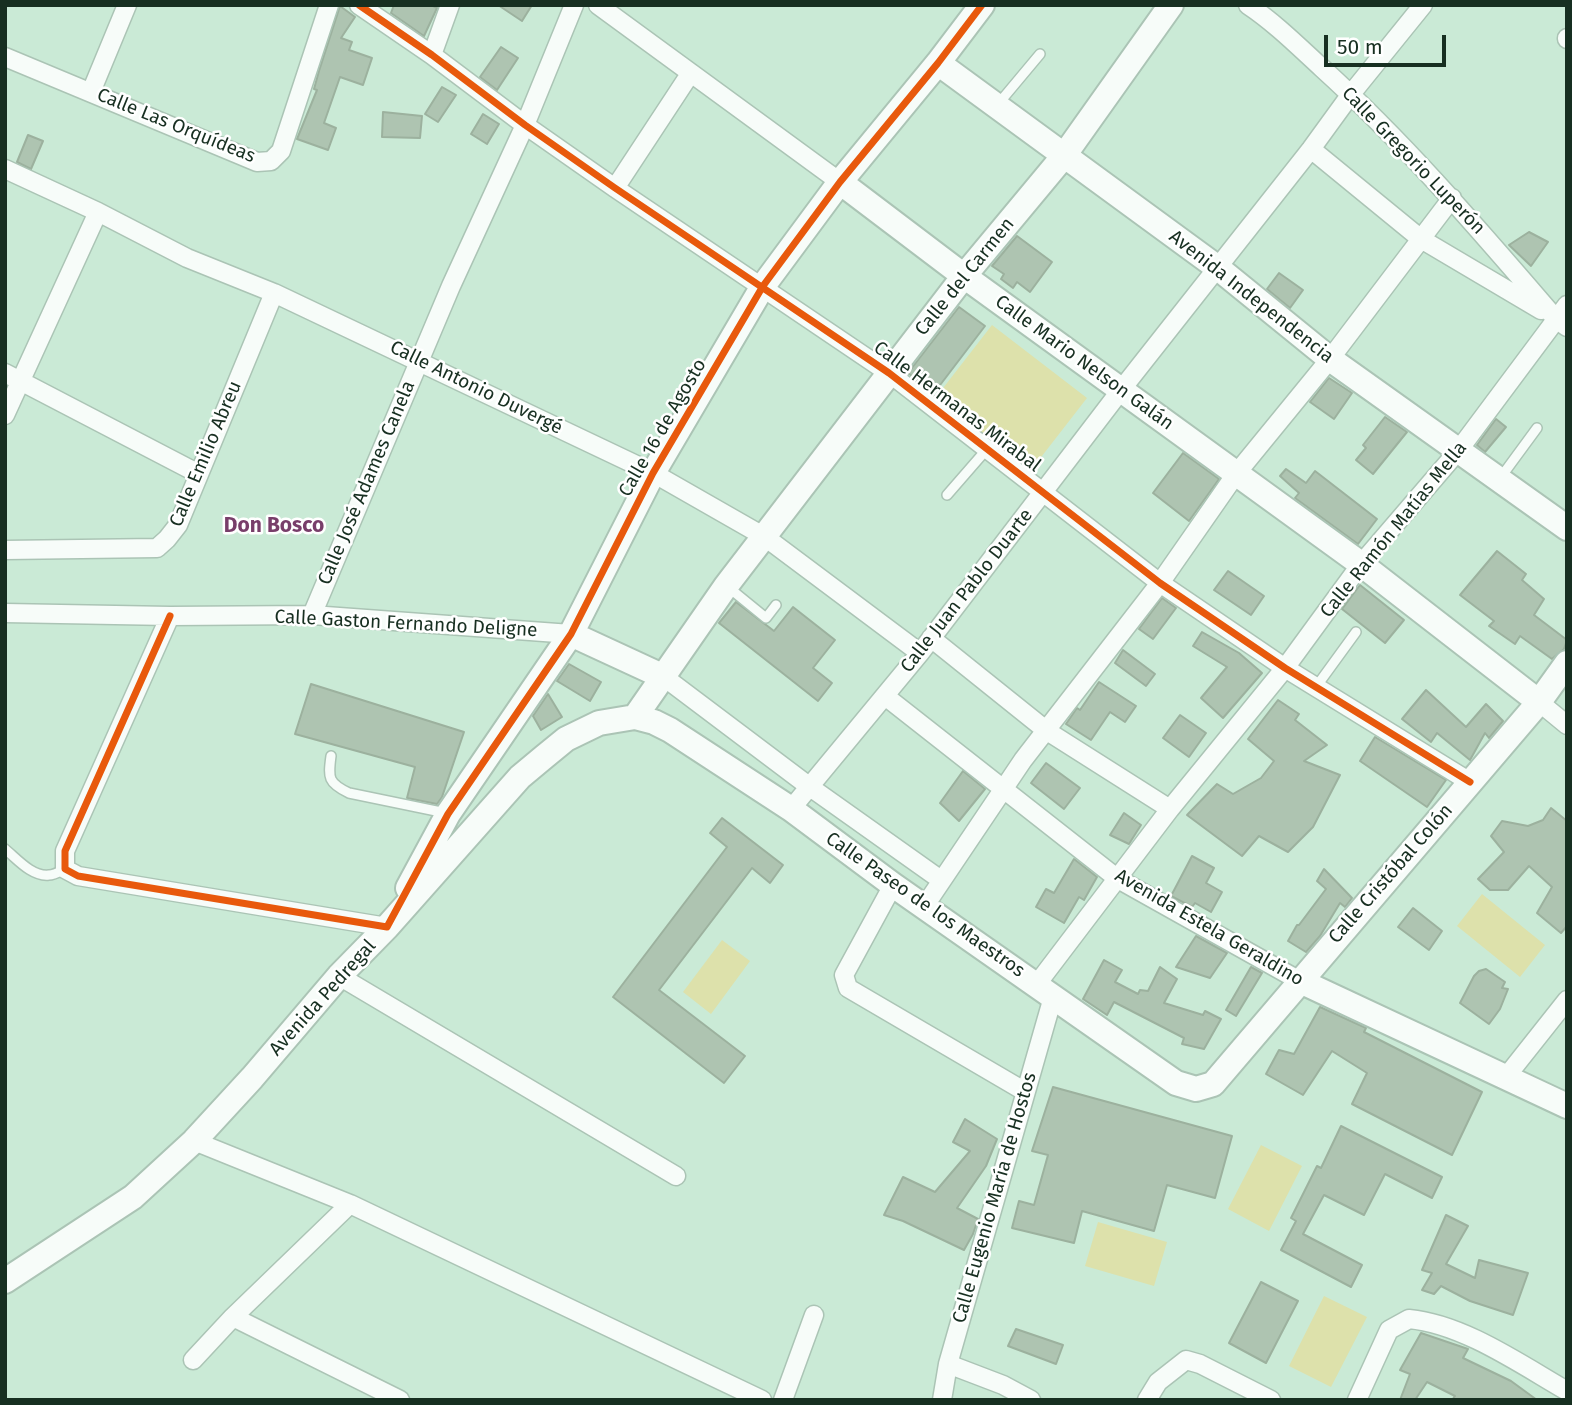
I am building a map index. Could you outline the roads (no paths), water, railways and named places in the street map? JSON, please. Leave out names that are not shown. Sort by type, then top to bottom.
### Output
[{"type":"street","points":[[91,92],[127,5]]},
{"type":"street","name":"Calle Las Orquídeas","points":[[5,57],[257,162],[271,161],[281,151],[329,5]]},
{"type":"street","name":"Calle Hermanas Mirabal","points":[[359,5],[615,188],[889,373],[1160,583],[1285,668],[1470,782]]},
{"type":"street","points":[[432,55],[450,5]]},
{"type":"street","name":"Calle José Adames Canela","points":[[312,615],[419,360],[525,125],[573,5]]},
{"type":"street","name":"Calle Mario Nelson Galán","points":[[598,5],[964,276],[1361,564],[1567,725]]},
{"type":"street","name":"Calle 16 de Agosto","points":[[387,927],[448,814],[571,634],[653,473],[763,286],[840,182],[982,5]]},
{"type":"street","name":"Calle del Carmen","points":[[635,717],[726,586],[964,276],[1063,157],[1171,5]]},
{"type":"street","name":"Calle Gregorio Luperón","points":[[1248,5],[1351,94],[1563,317]]},
{"type":"street","name":"Calle Juan Pablo Duarte","points":[[791,809],[920,653],[1121,390],[1423,5]]},
{"type":"street","name":"Avenida Independencia","points":[[938,63],[1218,268],[1330,359],[1567,528]]},
{"type":"street","points":[[615,188],[690,74]]},
{"type":"street","points":[[1311,149],[1421,239],[1563,317]]},
{"type":"street","name":"Calle Antonio Duvergé","points":[[5,169],[98,212],[187,258],[274,293],[653,473],[765,537],[920,653]]},
{"type":"street","points":[[924,907],[1004,788],[1160,583],[1236,474],[1330,359],[1452,198]]},
{"type":"street","points":[[5,415],[13,376],[98,212]]},
{"type":"street","name":"Calle Emilio Abreu","points":[[5,550],[157,548],[167,539],[178,525],[274,293]]},
{"type":"street","name":"Calle Ramón Matías Mella","points":[[1045,991],[1118,879],[1170,809],[1285,668],[1361,564],[1458,451],[1563,317]]},
{"type":"street","points":[[13,376],[199,474]]},
{"type":"street","name":"Calle Gaston Fernando Deligne","points":[[5,613],[312,615],[571,634],[664,677],[810,787],[941,880]]},
{"type":"street","points":[[170,616],[65,852],[65,869],[78,876],[387,927]]},
{"type":"street","points":[[931,638],[1046,731],[1170,809]]},
{"type":"street","name":"Calle Cristóbal Colón","points":[[1213,1083],[1539,702],[1567,663]]},
{"type":"street","name":"Avenida Estela Geraldino","points":[[885,696],[1118,879],[1300,981],[1567,1107]]},
{"type":"street","name":"Calle Paseo de los Maestros","points":[[635,717],[670,730],[791,809],[893,886],[1177,1083],[1196,1089],[1213,1083]]},
{"type":"street","name":"Avenida Pedregal","points":[[5,1281],[133,1196],[194,1141],[520,777],[566,739],[599,723],[635,717]]},
{"type":"street","points":[[893,886],[844,975],[848,988],[1024,1091]]},
{"type":"street","points":[[339,976],[676,1177]]},
{"type":"street","name":"Calle Eugenio María de Hostos","points":[[942,1400],[948,1364],[1024,1091],[1045,991]]},
{"type":"street","points":[[1506,1077],[1567,1000]]},
{"type":"street","points":[[194,1141],[350,1204],[762,1400]]},
{"type":"street","points":[[193,1360],[233,1317],[350,1204]]},
{"type":"street","points":[[783,1400],[814,1315]]},
{"type":"street","points":[[233,1317],[400,1400]]},
{"type":"street","points":[[1357,1400],[1389,1330],[1409,1319],[1447,1327],[1506,1355],[1567,1391]]},
{"type":"street","points":[[1147,1400],[1158,1382],[1186,1360],[1200,1364],[1270,1400]]},
{"type":"street","points":[[948,1364],[1003,1385],[1031,1400]]},
{"type":"lane","points":[[996,106],[1040,54]]},
{"type":"lane","points":[[1499,480],[1537,428]]},
{"type":"lane","points":[[947,495],[988,449]]},
{"type":"lane","points":[[726,586],[766,618],[776,605]]},
{"type":"lane","points":[[1316,687],[1356,632]]},
{"type":"lane","points":[[331,756],[328,776],[335,786],[349,793],[448,814]]},
{"type":"lane","points":[[5,849],[27,868],[38,873],[49,875],[65,869]]},
{"type":"district","name":"Don Bosco","points":[[274,526]]}]
